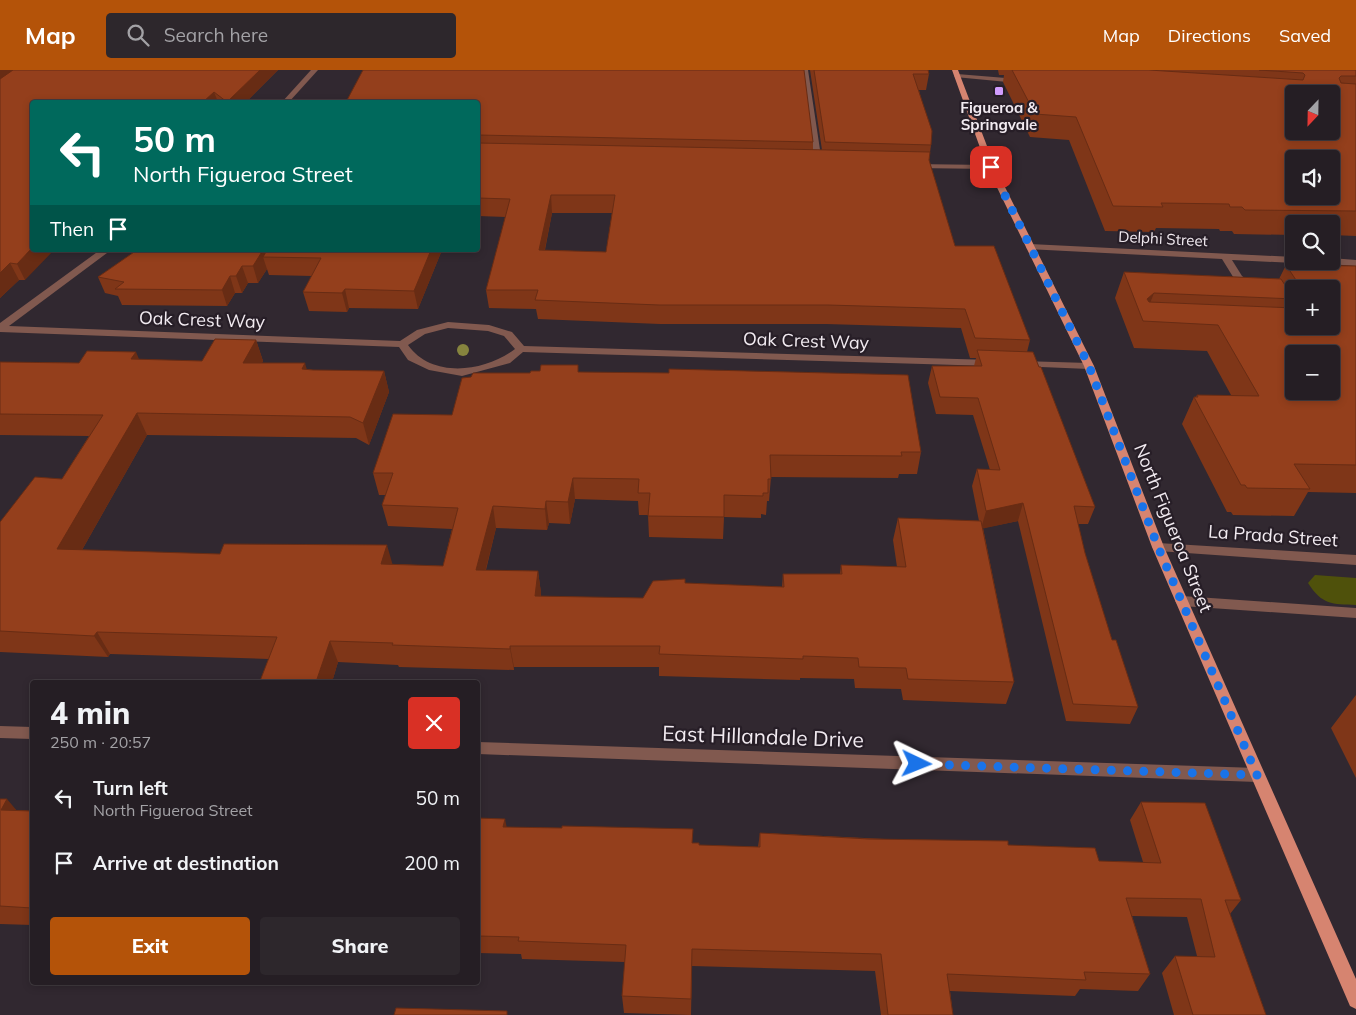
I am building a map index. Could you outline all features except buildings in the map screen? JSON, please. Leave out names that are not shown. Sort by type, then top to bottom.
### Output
[{"type":"main road","name":"North Figueroa Street","points":[[956,73],[991,167],[1089,366],[1158,547],[1257,775],[1354,989]]},
{"type":"street","points":[[287,100],[315,70]]},
{"type":"street","points":[[805,70],[818,163]]},
{"type":"street","points":[[956,73],[1023,81]]},
{"type":"street","points":[[809,163],[828,164]]},
{"type":"street","points":[[905,165],[991,167]]},
{"type":"street","name":"Delphi Street","points":[[1030,247],[1285,259]]},
{"type":"street","points":[[0,328],[103,252]]},
{"type":"street","points":[[1225,256],[1238,278],[1257,290],[1233,288]]},
{"type":"street","points":[[1340,262],[1356,263]]},
{"type":"street","points":[[448,324],[489,328],[508,334],[521,349],[506,361],[462,373],[433,368],[412,358],[402,344],[421,332],[448,324]]},
{"type":"street","name":"Oak Crest Way","points":[[0,328],[402,344]]},
{"type":"street","name":"Oak Crest Way","points":[[521,349],[1089,366]]},
{"type":"street","name":"La Prada Street","points":[[1158,547],[1356,560]]},
{"type":"street","points":[[1182,601],[1356,613]]},
{"type":"street","points":[[0,732],[30,733]]},
{"type":"street","name":"East Hillandale Drive","points":[[480,748],[1257,775]]},
{"type":"shaded area","points":[[1315,575],[1356,578],[1356,605],[1328,602],[1318,596],[1308,583]]},
{"type":"place","name":"Figueroa & Springvale","points":[[999,91]]},
{"type":"route","points":[[917,764],[1257,775],[1158,547],[1089,366],[991,167]]}]
